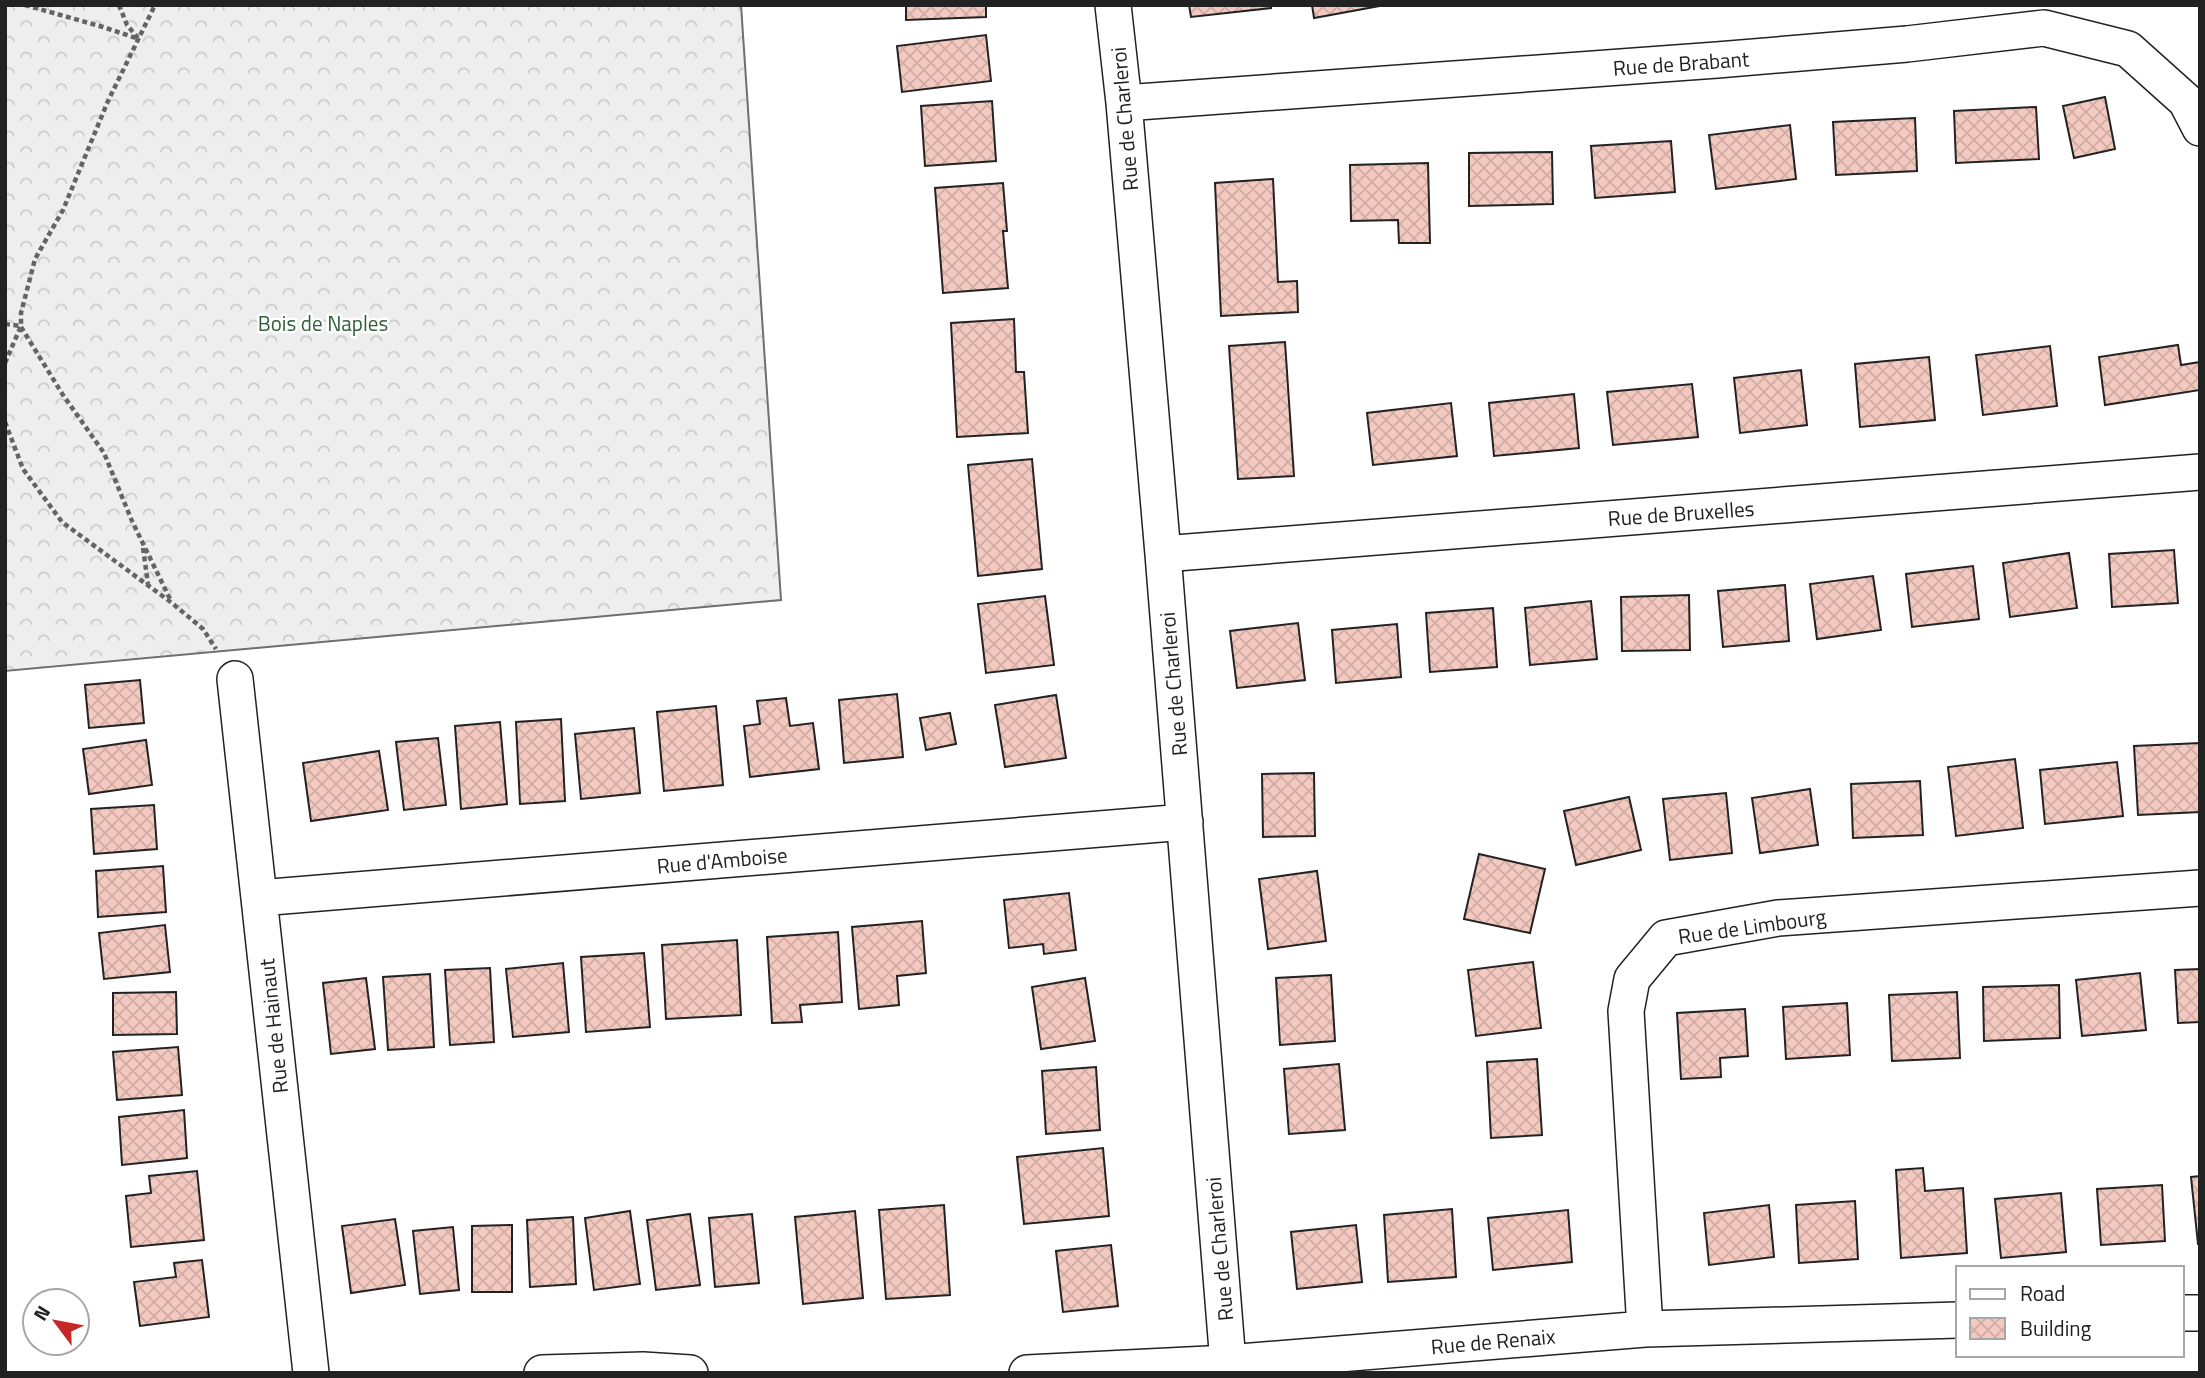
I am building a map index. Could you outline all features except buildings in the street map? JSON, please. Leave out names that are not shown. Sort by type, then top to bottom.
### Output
[{"type":"street","name":"Rue de Charleroi","points":[[1113,5],[1163,554],[1228,1363]]},
{"type":"street","name":"Rue de Brabant","points":[[1124,103],[1717,60],[1907,44],[2045,28],[2128,49],[2186,101],[2200,128]]},
{"type":"street","name":"Rue de Bruxelles","points":[[1163,554],[2200,472]]},
{"type":"street","name":"Rue de Hainaut","points":[[235,679],[311,1373]]},
{"type":"street","name":"Rue d'Amboise","points":[[259,898],[1185,822]]},
{"type":"street","name":"Rue de Limbourg","points":[[1645,1329],[1626,1011],[1632,979],[1666,938],[1778,918],[2200,888]]},
{"type":"street","name":"Rue de Renaix","points":[[1027,1373],[1228,1363],[1645,1329],[1956,1320]]},
{"type":"street","points":[[542,1373],[643,1370],[690,1373]]},
{"type":"path","points":[[25,5],[139,39]]},
{"type":"path","points":[[119,5],[127,25],[139,39]]},
{"type":"path","points":[[5,363],[21,326],[21,313],[35,259],[62,210],[86,150],[155,5]]},
{"type":"path","points":[[5,324],[21,326]]},
{"type":"path","points":[[21,326],[63,395],[104,453],[172,603]]},
{"type":"path","points":[[5,422],[23,469],[62,522],[203,629],[235,679]]},
{"type":"path","points":[[143,542],[148,585]]},
{"type":"green space","name":"Bois de Naples","points":[[5,5],[741,5],[781,600],[5,671]]}]
